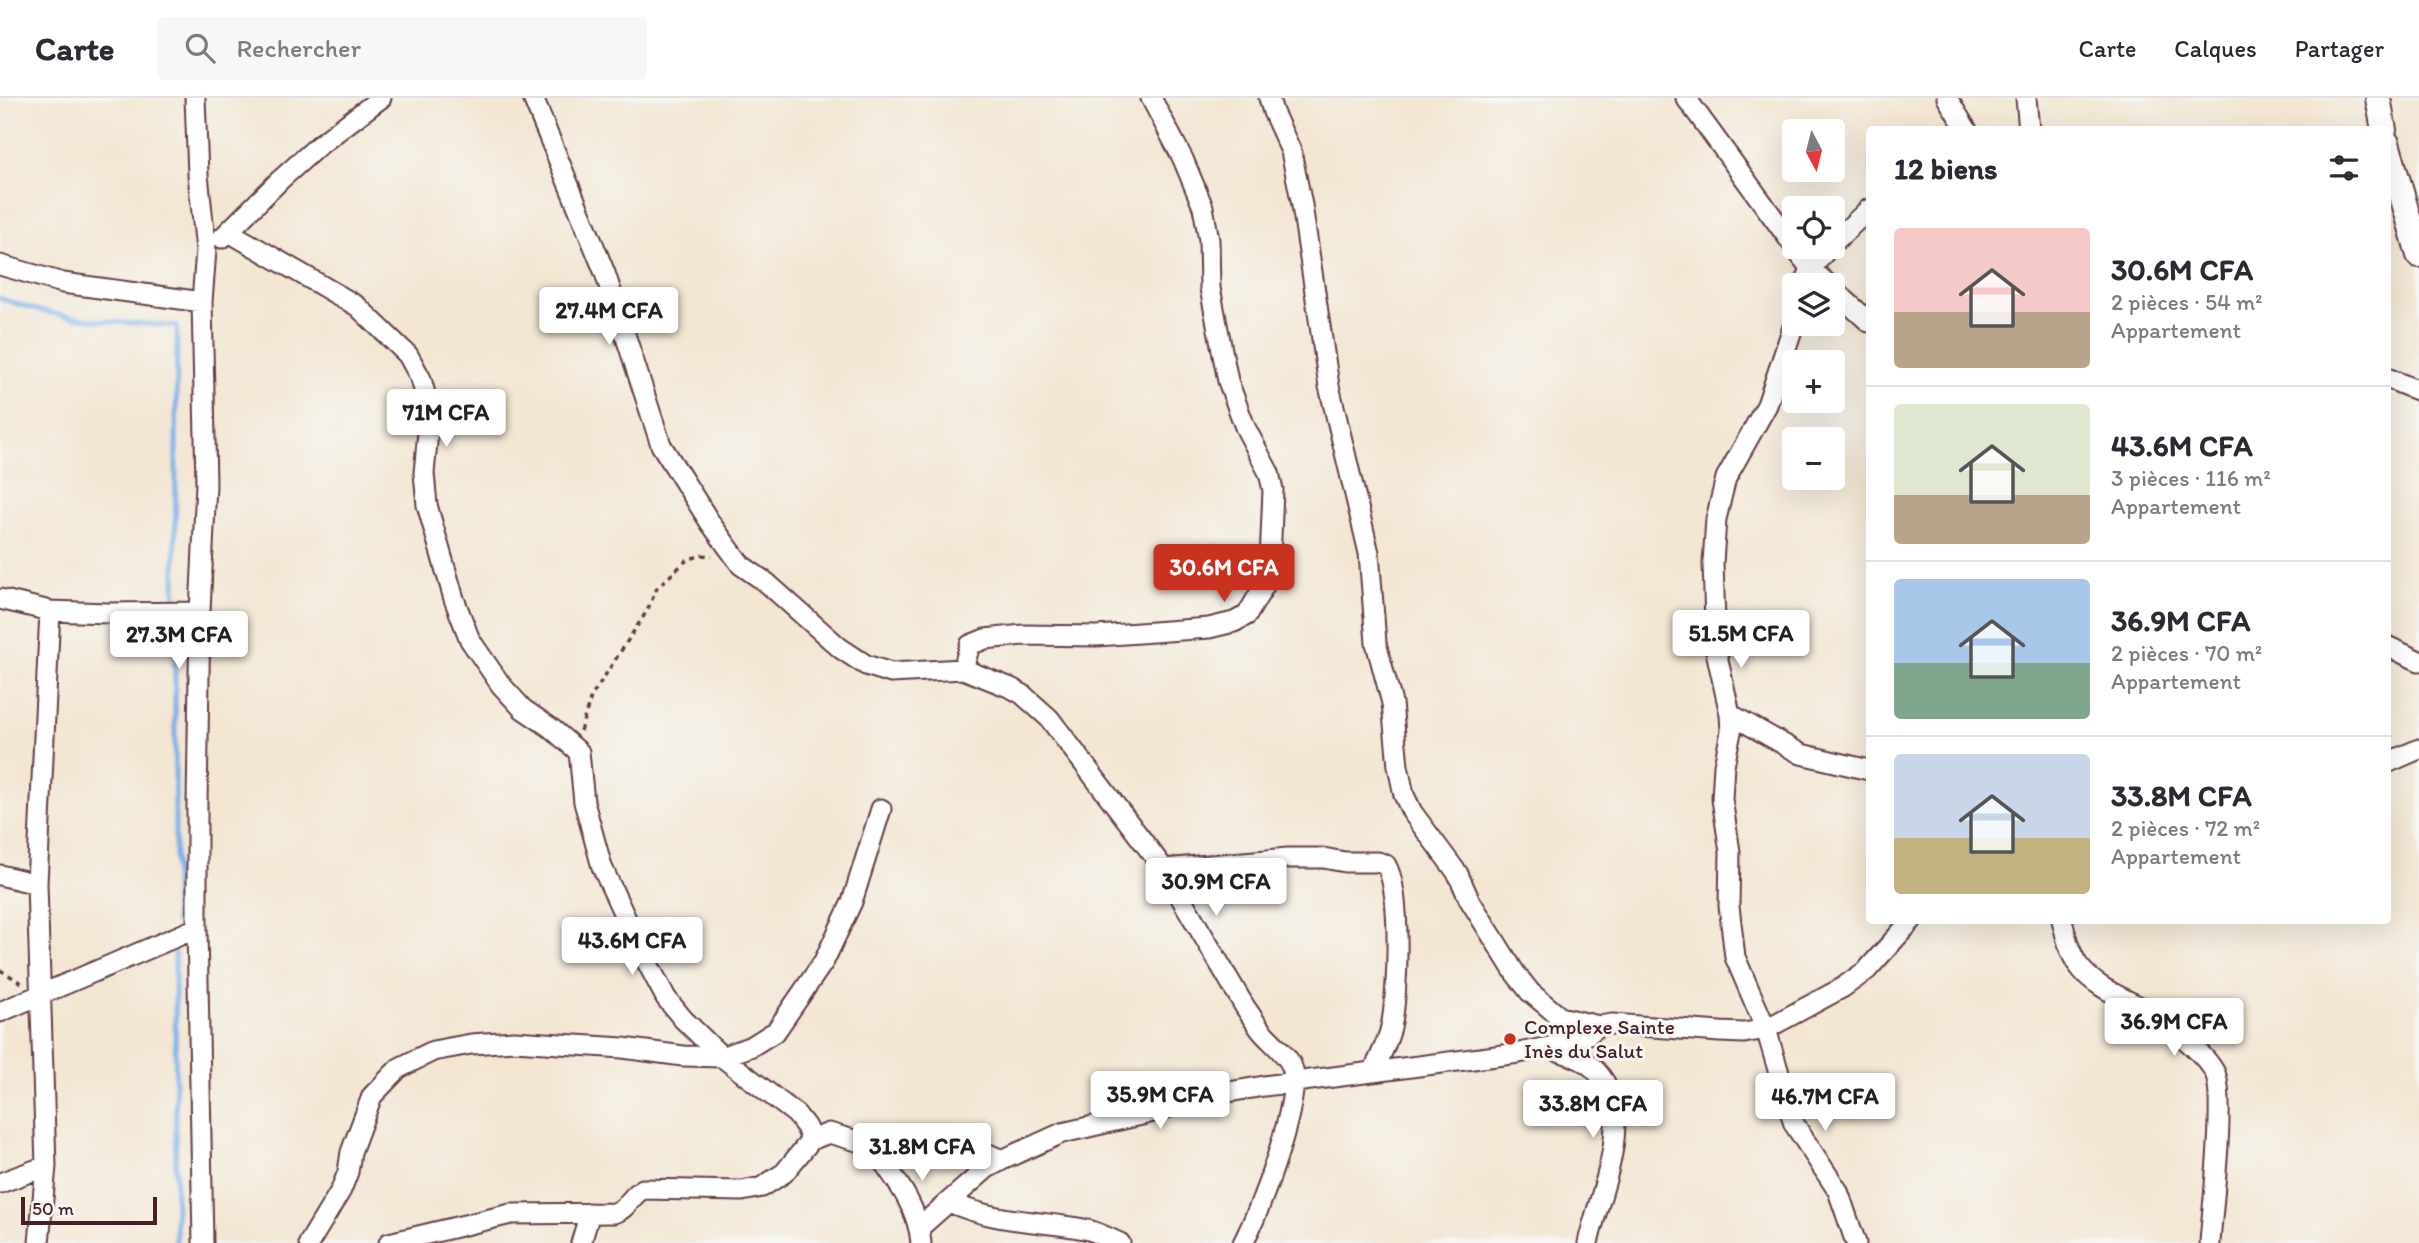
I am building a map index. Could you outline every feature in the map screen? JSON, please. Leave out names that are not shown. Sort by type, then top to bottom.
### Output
[{"type":"street","points":[[195,98],[198,175],[206,250],[202,302],[206,484],[200,612],[197,928],[203,1243]]},
{"type":"street","points":[[206,250],[229,232],[290,171],[381,98]]},
{"type":"street","points":[[533,98],[605,273],[661,445],[711,524],[741,565],[767,583],[840,648],[866,665],[891,673],[963,669],[1022,694],[1049,718],[1164,869],[1245,1007],[1259,1028],[1292,1065],[1294,1083],[1289,1118],[1265,1191],[1243,1243]]},
{"type":"street","points":[[963,669],[970,645],[985,639],[1023,635],[1097,636],[1209,628],[1234,622],[1247,615],[1264,586],[1270,547],[1273,490],[1269,473],[1245,427],[1228,381],[1210,288],[1209,240],[1203,207],[1183,159],[1151,98]]},
{"type":"street","points":[[1269,98],[1291,151],[1302,205],[1329,386],[1370,553],[1376,643],[1392,703],[1398,766],[1404,795],[1412,811],[1458,874],[1469,899],[1515,973],[1530,992],[1560,1017],[1599,1026],[1612,1024],[1744,1033],[1766,1029],[1842,988],[1867,970],[1907,924]]},
{"type":"street","points":[[1685,98],[1782,231]]},
{"type":"street","points":[[1947,98],[1957,125]]},
{"type":"street","points":[[2026,98],[2029,126]]},
{"type":"street","points":[[2378,98],[2383,126]]},
{"type":"street","points":[[2391,157],[2419,255]]},
{"type":"street","points":[[1845,232],[1866,212]]},
{"type":"street","points":[[229,232],[357,306],[408,355],[421,379],[430,412],[424,473],[427,506],[454,599],[470,640],[501,685],[523,709],[551,727],[579,752],[584,802],[601,867],[666,998],[683,1019],[722,1057],[796,1114],[806,1127],[811,1140]]},
{"type":"street","points":[[0,265],[63,283],[202,302]]},
{"type":"street","points":[[1845,300],[1866,319]]},
{"type":"street","points":[[1790,336],[1767,405],[1726,478],[1716,519],[1713,563],[1716,651],[1730,714],[1731,732],[1724,765],[1722,799],[1730,852],[1731,919],[1735,957],[1766,1029],[1794,1124],[1838,1191],[1856,1243]]},
{"type":"street","points":[[2391,380],[2419,391]]},
{"type":"street","points":[[0,599],[50,611],[200,612]]},
{"type":"street","points":[[39,1243],[46,1166],[37,884],[50,611]]},
{"type":"street","points":[[2391,648],[2419,661]]},
{"type":"street","points":[[1730,714],[1801,754],[1866,769]]},
{"type":"street","points":[[2391,761],[2419,749]]},
{"type":"street","points":[[309,1243],[341,1190],[348,1172],[351,1152],[372,1096],[399,1068],[433,1051],[471,1044],[514,1041],[722,1057],[752,1046],[776,1031],[824,961],[852,902],[881,810]]},
{"type":"street","points":[[1164,869],[1288,858],[1323,858],[1386,865],[1392,878],[1397,944],[1396,998],[1390,1031],[1373,1072]]},
{"type":"street","points":[[0,875],[37,884]]},
{"type":"street","points":[[2063,924],[2069,948],[2078,965],[2093,982],[2146,1010],[2204,1056],[2216,1075],[2219,1102],[2210,1243]]},
{"type":"street","points":[[0,1012],[197,928]]},
{"type":"street","points":[[920,1235],[950,1202],[987,1168],[1062,1133],[1205,1097],[1548,1048],[1578,1041],[1599,1026]]},
{"type":"street","points":[[1548,1048],[1580,1059],[1597,1072],[1610,1092],[1615,1121],[1612,1152],[1587,1243]]},
{"type":"street","points":[[389,1243],[511,1214],[614,1213],[622,1211],[636,1192],[643,1189],[742,1191],[762,1187],[784,1172],[811,1140],[829,1133],[871,1144],[909,1137],[935,1136],[954,1139],[1002,1160]]},
{"type":"street","points":[[871,1144],[905,1194],[915,1213],[920,1235]]},
{"type":"street","points":[[0,1183],[46,1166]]},
{"type":"street","points":[[950,1202],[974,1213],[1087,1229],[1120,1243]]},
{"type":"street","points":[[580,1243],[590,1213]]},
{"type":"path","points":[[579,752],[580,727],[591,697],[647,611],[657,588],[687,560],[702,555],[716,556],[741,565]]},
{"type":"waterway","points":[[0,298],[65,316],[177,326],[175,597]]},
{"type":"waterway","points":[[175,627],[175,921]]},
{"type":"waterway","points":[[175,953],[176,1243]]},
{"type":"place","name":"Complexe Sainte Inès du Salut","points":[[1510,1039]]}]
